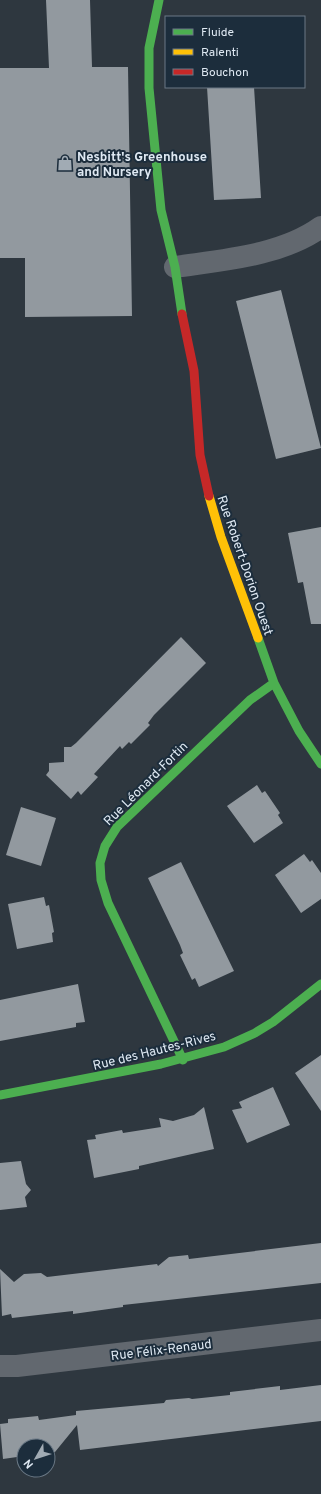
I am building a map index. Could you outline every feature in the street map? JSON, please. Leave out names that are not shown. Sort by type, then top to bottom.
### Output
[{"type":"street","name":"Rue Robert-Dorion Ouest","points":[[159,0],[149,48],[149,88],[161,210],[175,267],[185,332],[194,371],[200,455],[209,498],[221,537],[274,683],[299,731],[321,764]]},
{"type":"street","points":[[175,267],[279,249],[308,236],[321,227]]},
{"type":"street","name":"Rue Léonard-Fortin","points":[[183,1060],[108,903],[100,880],[100,860],[104,844],[117,827],[250,700],[274,683]]},
{"type":"street","name":"Rue des Hautes-Rives","points":[[0,1095],[49,1088],[183,1060],[224,1047],[255,1032],[287,1013],[321,984]]},
{"type":"street","name":"Rue Félix-Renaud","points":[[0,1366],[17,1366],[321,1330]]},
{"type":"building","name":"Nesbitt's Greenhouse and Nursery","points":[[46,0],[90,0],[92,67],[128,67],[132,316],[25,317],[25,258],[0,258],[0,68],[49,68]]},
{"type":"building","points":[[207,88],[254,88],[261,198],[214,200]]},
{"type":"building","points":[[281,290],[321,448],[276,459],[236,301]]},
{"type":"building","points":[[321,527],[321,624],[311,624],[303,582],[298,583],[288,533]]},
{"type":"building","points":[[181,637],[206,663],[154,715],[148,723],[150,725],[131,744],[129,742],[122,749],[120,746],[94,774],[98,777],[81,795],[78,791],[71,799],[46,775],[49,771],[49,763],[64,762],[64,747],[71,747],[76,743]]},
{"type":"building","points":[[257,785],[262,793],[265,791],[280,813],[278,815],[283,823],[254,843],[227,806]]},
{"type":"building","points":[[21,807],[56,818],[41,866],[6,855]]},
{"type":"building","points":[[304,854],[310,862],[312,860],[321,873],[321,899],[301,913],[275,875]]},
{"type":"building","points":[[181,862],[234,971],[199,987],[195,978],[192,980],[180,955],[183,953],[180,945],[148,878]]},
{"type":"building","points":[[44,897],[46,906],[49,905],[54,932],[52,933],[53,942],[17,949],[8,904]]},
{"type":"building","points":[[78,984],[85,1022],[76,1023],[76,1027],[0,1041],[0,1000]]},
{"type":"building","points":[[321,1055],[321,1111],[295,1073]]},
{"type":"building","points":[[273,1087],[290,1125],[247,1143],[232,1110],[242,1108],[239,1102]]},
{"type":"building","points":[[204,1107],[214,1149],[139,1166],[139,1169],[94,1178],[87,1140],[96,1139],[95,1135],[122,1130],[123,1133],[161,1127],[159,1118],[173,1121],[194,1115]]},
{"type":"building","points":[[21,1161],[26,1184],[31,1190],[25,1197],[27,1207],[0,1210],[0,1163]]},
{"type":"building","points":[[321,1243],[321,1283],[123,1305],[123,1307],[73,1314],[73,1311],[12,1318],[11,1314],[2,1316],[0,1269],[14,1282],[24,1274],[41,1273],[47,1277],[157,1264],[158,1266],[169,1257],[188,1255],[189,1259]]},
{"type":"building","points":[[321,1385],[321,1421],[80,1450],[77,1425],[56,1451],[56,1438],[16,1438],[16,1457],[3,1459],[0,1424],[8,1423],[8,1419],[38,1416],[39,1420],[76,1415],[76,1411],[164,1403],[166,1400],[230,1395],[230,1392],[280,1386],[280,1390]]},
{"type":"traffic: fast","points":[[159,0],[149,48],[149,88],[161,210],[175,267],[182,314]]},
{"type":"traffic: fast","points":[[258,638],[274,683],[299,731],[321,764]]},
{"type":"traffic: fast","points":[[183,1060],[108,903],[101,880],[100,863],[105,846],[117,827],[250,700],[274,683]]},
{"type":"traffic: fast","points":[[0,1095],[161,1064],[224,1047],[255,1033],[273,1022],[321,984]]},
{"type":"traffic: slow","points":[[209,496],[221,537],[258,638]]},
{"type":"traffic: jam","points":[[182,314],[194,371],[200,455],[209,496]]},
{"type":"place","name":"Nesbitt's Greenhouse and Nursery","points":[[65,163]]}]
